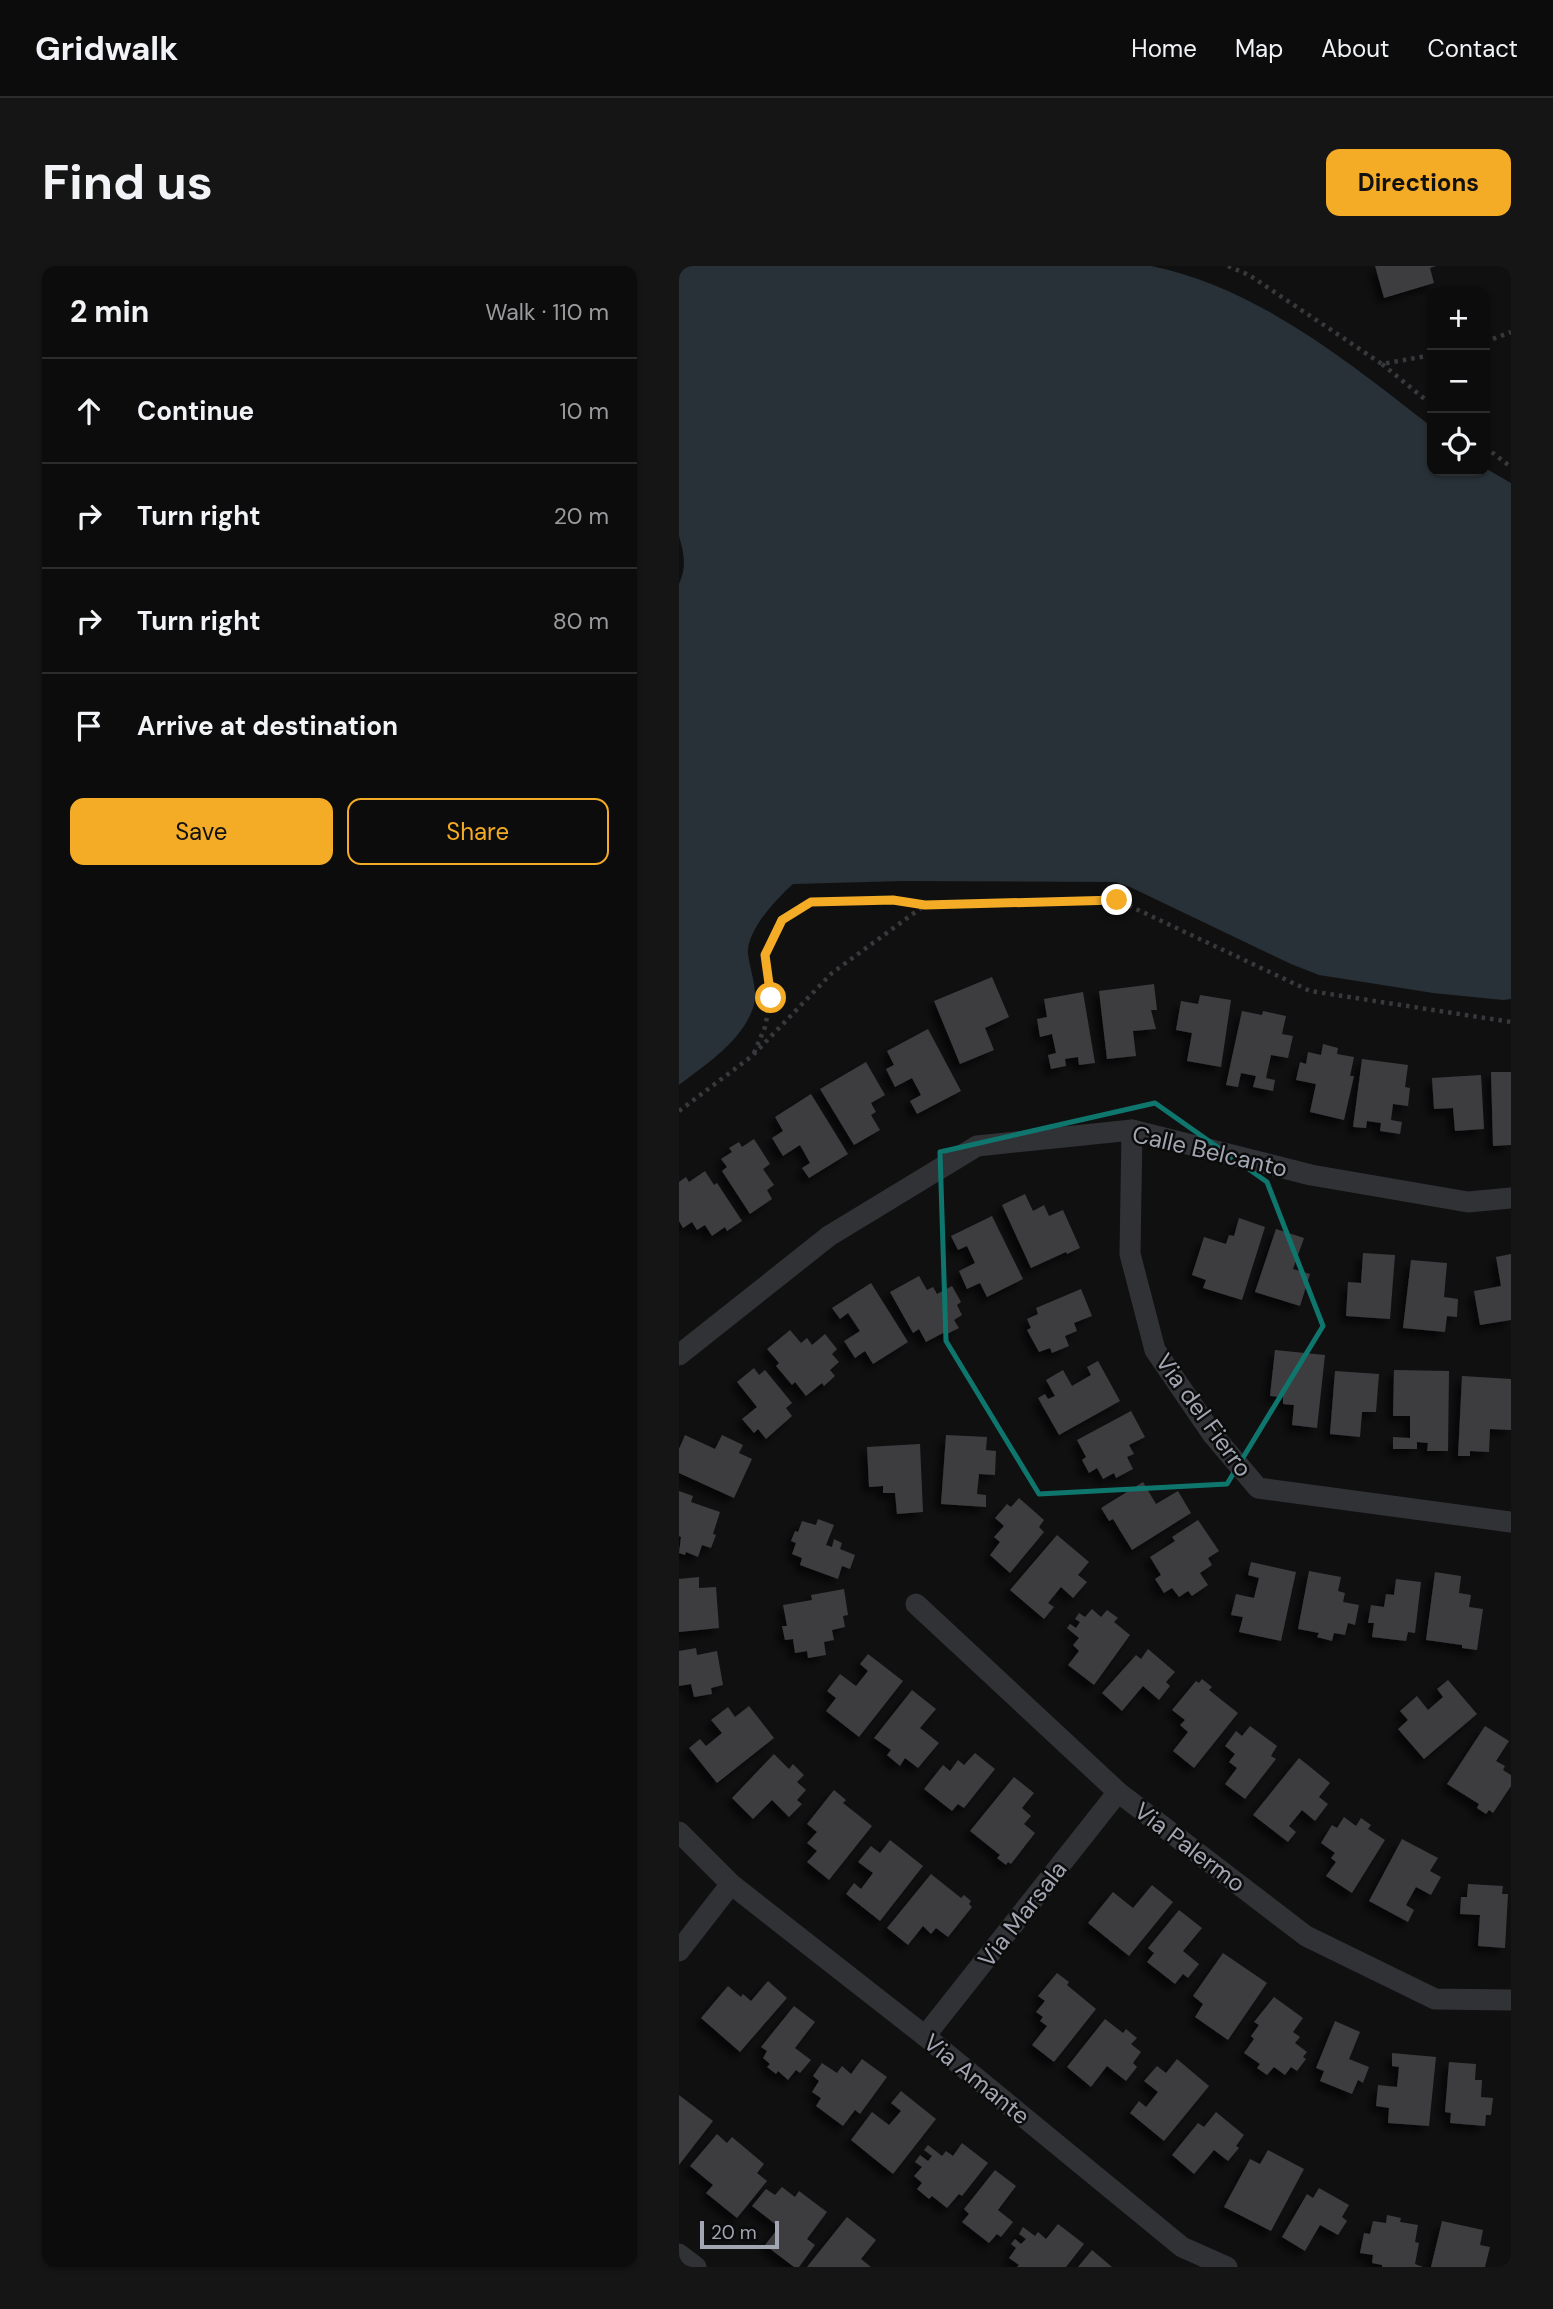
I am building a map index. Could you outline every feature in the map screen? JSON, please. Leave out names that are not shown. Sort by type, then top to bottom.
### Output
[{"type":"street","name":"Calle Belcanto","points":[[679,1355],[829,1237],[977,1146],[1132,1129],[1311,1175],[1468,1202],[1511,1198]]},
{"type":"street","name":"Via del Fierro","points":[[1132,1129],[1130,1254],[1155,1350],[1213,1435],[1258,1488],[1511,1522]]},
{"type":"street","name":"Via Palermo","points":[[916,1604],[1118,1792],[1306,1936],[1435,1999],[1511,2000]]},
{"type":"street","name":"Via Marsala","points":[[925,2036],[1118,1792]]},
{"type":"street","points":[[679,1832],[731,1884],[679,1951]]},
{"type":"street","name":"Via Amante","points":[[731,1884],[925,2036],[1182,2247],[1227,2267]]},
{"type":"street","points":[[679,2254],[696,2267]]},
{"type":"path","points":[[1228,266],[1249,275],[1383,364],[1427,401]]},
{"type":"path","points":[[1490,340],[1511,332]]},
{"type":"path","points":[[1383,364],[1427,356]]},
{"type":"path","points":[[1490,451],[1511,467]]},
{"type":"path","points":[[752,1056],[765,1027],[771,998],[765,955],[782,920],[811,902],[893,900],[925,905],[1117,900],[1310,991],[1511,1022]]},
{"type":"path","points":[[679,1111],[752,1056],[832,974],[925,905]]},
{"type":"highlighted area","points":[[1155,1103],[1267,1182],[1323,1326],[1227,1484],[1039,1494],[946,1341],[940,1152]]},
{"type":"shaded area","points":[[679,266],[1151,266],[1190,276],[1264,309],[1334,353],[1427,423],[1427,476],[1490,476],[1490,471],[1511,483],[1511,999],[1433,993],[1319,975],[1115,882],[903,881],[793,884],[764,916],[752,935],[748,954],[755,1001],[748,1020],[732,1042],[679,1085],[679,584],[684,560],[679,536]]},
{"type":"building","points":[[1375,266],[1436,266],[1430,268],[1434,283],[1384,298]]},
{"type":"building","points":[[992,977],[1009,1017],[985,1028],[994,1050],[960,1064],[934,1001]]},
{"type":"building","points":[[1154,984],[1157,1010],[1151,1010],[1156,1029],[1133,1031],[1136,1056],[1107,1059],[1099,991]]},
{"type":"building","points":[[1083,992],[1095,1063],[1079,1065],[1078,1057],[1065,1059],[1066,1066],[1051,1069],[1048,1055],[1056,1053],[1052,1034],[1040,1037],[1037,1019],[1047,1017],[1044,999]]},
{"type":"building","points":[[1200,995],[1231,1000],[1221,1067],[1187,1061],[1192,1033],[1176,1030],[1181,1001],[1198,1004]]},
{"type":"building","points":[[1242,1011],[1262,1015],[1263,1011],[1286,1016],[1282,1034],[1293,1036],[1288,1058],[1271,1055],[1266,1078],[1275,1080],[1273,1091],[1253,1087],[1256,1076],[1241,1073],[1238,1087],[1226,1085]]},
{"type":"building","points":[[928,1029],[961,1091],[917,1114],[910,1101],[921,1095],[912,1078],[895,1087],[886,1069],[894,1065],[887,1051]]},
{"type":"building","points":[[1323,1044],[1338,1048],[1337,1054],[1354,1057],[1350,1076],[1354,1076],[1344,1120],[1310,1112],[1316,1084],[1296,1080],[1300,1062],[1306,1064],[1308,1052],[1321,1055]]},
{"type":"building","points":[[1362,1059],[1408,1065],[1405,1087],[1410,1088],[1408,1106],[1393,1104],[1391,1120],[1402,1122],[1400,1134],[1380,1131],[1381,1123],[1367,1121],[1366,1128],[1353,1127]]},
{"type":"building","points":[[866,1062],[885,1095],[871,1103],[876,1112],[871,1115],[880,1130],[854,1145],[820,1089]]},
{"type":"building","points":[[1491,1072],[1511,1072],[1511,1145],[1493,1146]]},
{"type":"building","points":[[1481,1075],[1484,1129],[1455,1131],[1453,1108],[1434,1109],[1432,1078]]},
{"type":"building","points":[[811,1094],[848,1154],[809,1178],[802,1168],[810,1163],[800,1145],[783,1156],[772,1138],[783,1131],[775,1117]]},
{"type":"building","points":[[754,1139],[770,1164],[763,1169],[774,1185],[767,1190],[772,1199],[750,1214],[722,1171],[727,1167],[721,1159],[732,1152],[729,1148],[739,1142],[742,1147]]},
{"type":"building","points":[[705,1171],[714,1185],[717,1183],[742,1221],[727,1231],[725,1227],[712,1236],[705,1225],[697,1230],[692,1222],[683,1228],[679,1221],[679,1182],[686,1177],[689,1182]]},
{"type":"building","points":[[1025,1194],[1033,1211],[1044,1205],[1049,1216],[1063,1210],[1080,1248],[1031,1268],[1002,1205]]},
{"type":"building","points":[[992,1216],[1023,1279],[987,1297],[980,1283],[967,1289],[959,1271],[975,1263],[967,1246],[958,1250],[951,1236]]},
{"type":"building","points":[[1239,1218],[1265,1227],[1242,1300],[1203,1288],[1206,1280],[1192,1275],[1204,1237],[1226,1244],[1229,1235],[1234,1236]]},
{"type":"building","points":[[1276,1229],[1304,1238],[1293,1269],[1310,1274],[1300,1306],[1255,1292]]},
{"type":"building","points":[[1363,1253],[1395,1255],[1390,1319],[1346,1316],[1348,1282],[1361,1283]]},
{"type":"building","points":[[1511,1254],[1511,1320],[1480,1325],[1474,1291],[1501,1286],[1496,1257]]},
{"type":"building","points":[[1411,1260],[1447,1263],[1444,1297],[1458,1299],[1457,1317],[1447,1316],[1445,1332],[1403,1328]]},
{"type":"building","points":[[919,1276],[927,1290],[933,1287],[937,1294],[952,1286],[961,1302],[957,1305],[962,1315],[954,1320],[959,1328],[926,1342],[919,1329],[913,1333],[890,1292]]},
{"type":"building","points":[[871,1283],[908,1342],[873,1364],[865,1351],[855,1358],[844,1341],[860,1331],[848,1313],[840,1319],[832,1308]]},
{"type":"building","points":[[1081,1289],[1092,1316],[1074,1323],[1077,1331],[1065,1336],[1069,1346],[1052,1353],[1050,1348],[1039,1352],[1027,1330],[1031,1328],[1027,1319],[1038,1314],[1036,1308]]},
{"type":"building","points":[[790,1330],[801,1343],[807,1338],[812,1345],[825,1334],[837,1349],[832,1354],[839,1362],[830,1370],[835,1376],[806,1396],[795,1382],[792,1385],[776,1366],[779,1363],[767,1349]]},
{"type":"building","points":[[1275,1350],[1325,1355],[1317,1428],[1292,1425],[1294,1405],[1283,1404],[1283,1397],[1270,1396]]},
{"type":"building","points":[[1098,1361],[1120,1401],[1059,1435],[1038,1398],[1045,1394],[1048,1399],[1055,1396],[1046,1380],[1063,1370],[1072,1386],[1091,1375],[1087,1367]]},
{"type":"building","points":[[754,1368],[759,1375],[765,1370],[792,1403],[786,1408],[792,1416],[766,1439],[758,1429],[754,1433],[742,1419],[757,1407],[737,1382]]},
{"type":"building","points":[[1394,1370],[1449,1371],[1448,1451],[1427,1451],[1428,1443],[1417,1442],[1417,1449],[1393,1449],[1393,1437],[1410,1438],[1410,1416],[1393,1416]]},
{"type":"building","points":[[1335,1371],[1379,1374],[1376,1412],[1362,1412],[1360,1437],[1330,1434]]},
{"type":"building","points":[[1462,1376],[1511,1379],[1511,1430],[1490,1429],[1489,1452],[1470,1451],[1470,1456],[1458,1456]]},
{"type":"building","points":[[1131,1411],[1145,1437],[1129,1445],[1134,1454],[1127,1457],[1133,1469],[1116,1478],[1114,1473],[1103,1479],[1097,1468],[1089,1473],[1082,1460],[1086,1457],[1077,1440]]},
{"type":"building","points":[[685,1435],[715,1449],[722,1435],[743,1445],[739,1453],[752,1459],[734,1498],[679,1473],[679,1449]]},
{"type":"building","points":[[946,1435],[987,1437],[986,1450],[996,1451],[995,1475],[979,1474],[977,1494],[986,1495],[986,1507],[941,1504]]},
{"type":"building","points":[[920,1444],[923,1512],[897,1514],[895,1493],[883,1493],[883,1486],[869,1487],[867,1447]]},
{"type":"building","points":[[1143,1482],[1156,1504],[1178,1491],[1191,1513],[1132,1550],[1113,1519],[1109,1521],[1101,1508]]},
{"type":"building","points":[[679,1491],[693,1496],[691,1502],[720,1512],[711,1548],[702,1545],[698,1557],[686,1552],[685,1555],[679,1553]]},
{"type":"building","points":[[1019,1498],[1044,1520],[1039,1527],[1044,1532],[1010,1573],[990,1555],[1000,1542],[994,1537],[1004,1526],[995,1518],[1007,1504],[1011,1507]]},
{"type":"building","points":[[818,1519],[834,1525],[826,1545],[832,1547],[834,1539],[842,1543],[840,1549],[855,1555],[850,1569],[842,1566],[838,1579],[800,1565],[802,1558],[792,1554],[796,1543],[791,1541],[802,1521],[816,1525]]},
{"type":"building","points":[[1198,1520],[1219,1551],[1208,1558],[1212,1565],[1200,1573],[1208,1585],[1192,1596],[1188,1591],[1179,1597],[1172,1588],[1164,1593],[1155,1579],[1161,1575],[1150,1557],[1175,1541],[1172,1537]]},
{"type":"building","points":[[1057,1535],[1089,1562],[1078,1575],[1087,1582],[1073,1598],[1061,1587],[1048,1603],[1054,1607],[1044,1619],[1010,1590]]},
{"type":"building","points":[[1251,1562],[1296,1572],[1281,1641],[1239,1632],[1243,1617],[1231,1615],[1236,1594],[1254,1598],[1259,1578],[1248,1575]]},
{"type":"building","points":[[1309,1571],[1341,1577],[1338,1591],[1345,1593],[1343,1602],[1359,1605],[1355,1625],[1348,1623],[1345,1635],[1334,1633],[1332,1641],[1317,1637],[1319,1633],[1298,1629]]},
{"type":"building","points":[[1435,1572],[1461,1576],[1459,1593],[1471,1595],[1469,1607],[1483,1609],[1477,1650],[1426,1640]]},
{"type":"building","points":[[699,1577],[699,1588],[716,1587],[719,1628],[679,1632],[679,1579]]},
{"type":"building","points":[[1396,1579],[1421,1582],[1415,1633],[1408,1632],[1406,1641],[1372,1637],[1374,1623],[1368,1623],[1371,1605],[1384,1607],[1386,1594],[1394,1595]]},
{"type":"building","points":[[844,1589],[848,1615],[843,1616],[845,1627],[832,1630],[834,1640],[824,1642],[826,1655],[808,1658],[807,1651],[795,1653],[793,1639],[785,1640],[782,1626],[787,1626],[783,1605],[812,1600],[811,1595]]},
{"type":"building","points":[[1092,1609],[1101,1617],[1107,1610],[1118,1618],[1114,1622],[1130,1635],[1094,1685],[1068,1665],[1079,1651],[1073,1645],[1079,1638],[1067,1628],[1070,1624],[1076,1628],[1080,1622],[1075,1619],[1079,1613],[1085,1617]]},
{"type":"building","points":[[696,1648],[697,1655],[717,1651],[723,1685],[711,1688],[712,1694],[694,1697],[691,1684],[679,1686],[679,1651]]},
{"type":"building","points":[[1148,1649],[1175,1672],[1166,1682],[1170,1686],[1159,1700],[1143,1686],[1122,1711],[1102,1693],[1136,1655],[1141,1659]]},
{"type":"building","points":[[868,1654],[903,1681],[859,1737],[826,1711],[836,1698],[827,1691],[840,1674],[856,1686],[868,1671],[860,1664]]},
{"type":"building","points":[[1202,1679],[1212,1687],[1209,1690],[1238,1713],[1194,1768],[1173,1751],[1188,1732],[1180,1725],[1185,1720],[1172,1710],[1196,1681],[1199,1683]]},
{"type":"building","points":[[1448,1680],[1477,1714],[1424,1759],[1398,1729],[1408,1720],[1400,1711],[1417,1696],[1428,1710],[1443,1697],[1437,1689]]},
{"type":"building","points":[[912,1690],[936,1709],[920,1728],[939,1743],[918,1768],[905,1758],[900,1766],[887,1755],[891,1750],[874,1738]]},
{"type":"building","points":[[749,1706],[774,1738],[717,1783],[689,1748],[700,1739],[706,1746],[722,1733],[711,1720],[728,1707],[735,1717]]},
{"type":"building","points":[[1250,1726],[1277,1746],[1271,1756],[1276,1759],[1245,1799],[1225,1784],[1237,1768],[1229,1762],[1235,1754],[1225,1746],[1236,1731],[1242,1736]]},
{"type":"building","points":[[1485,1726],[1509,1741],[1496,1761],[1505,1766],[1503,1770],[1511,1775],[1511,1786],[1493,1813],[1489,1810],[1486,1814],[1477,1808],[1479,1804],[1447,1784]]},
{"type":"building","points":[[975,1753],[995,1769],[964,1808],[958,1804],[952,1811],[924,1789],[943,1765],[950,1771],[958,1760],[964,1765]]},
{"type":"building","points":[[774,1754],[789,1769],[793,1764],[804,1775],[797,1782],[806,1790],[797,1800],[802,1804],[789,1817],[772,1800],[753,1819],[732,1798]]},
{"type":"building","points":[[1299,1758],[1330,1783],[1319,1797],[1328,1804],[1315,1821],[1302,1810],[1289,1826],[1296,1832],[1288,1842],[1253,1815]]},
{"type":"building","points":[[1014,1777],[1034,1793],[1022,1808],[1031,1816],[1024,1824],[1035,1833],[1011,1864],[1008,1862],[1006,1865],[997,1858],[1000,1855],[970,1831]]},
{"type":"building","points":[[834,1790],[846,1800],[843,1803],[872,1826],[829,1880],[807,1862],[817,1851],[807,1843],[817,1832],[807,1824]]},
{"type":"building","points":[[1344,1817],[1356,1826],[1361,1818],[1371,1825],[1368,1829],[1385,1840],[1352,1893],[1326,1876],[1336,1862],[1331,1858],[1335,1853],[1321,1843],[1332,1825],[1337,1828]]},
{"type":"building","points":[[1402,1839],[1438,1858],[1430,1871],[1441,1877],[1431,1895],[1416,1887],[1406,1905],[1414,1910],[1408,1922],[1369,1901]]},
{"type":"building","points":[[890,1840],[923,1866],[880,1921],[846,1894],[854,1883],[861,1889],[873,1873],[858,1862],[871,1846],[880,1853]]},
{"type":"building","points":[[931,1874],[961,1898],[964,1895],[971,1901],[969,1904],[972,1907],[948,1937],[936,1928],[931,1934],[923,1926],[908,1945],[887,1928]]},
{"type":"building","points":[[1468,1884],[1503,1886],[1502,1894],[1508,1894],[1505,1948],[1478,1946],[1480,1915],[1460,1914],[1461,1897],[1467,1897]]},
{"type":"building","points":[[1152,1885],[1173,1902],[1129,1956],[1088,1923],[1113,1892],[1133,1908]]},
{"type":"building","points":[[1179,1910],[1202,1928],[1183,1951],[1199,1964],[1188,1978],[1183,1974],[1175,1984],[1147,1962],[1154,1953],[1148,1948]]},
{"type":"building","points":[[1223,1953],[1267,1983],[1228,2040],[1195,2017],[1203,2004],[1193,1996]]},
{"type":"building","points":[[1057,1973],[1096,2009],[1054,2062],[1032,2045],[1047,2026],[1040,2021],[1043,2017],[1036,2012],[1045,2001],[1038,1996]]},
{"type":"building","points":[[768,1981],[787,1998],[740,2052],[701,2018],[728,1986],[741,1997],[743,1994],[751,2001]]},
{"type":"building","points":[[1274,1997],[1303,2018],[1293,2032],[1300,2037],[1295,2043],[1307,2052],[1303,2057],[1306,2059],[1297,2071],[1291,2067],[1285,2075],[1274,2067],[1267,2075],[1257,2068],[1260,2064],[1244,2053],[1254,2039],[1251,2036],[1259,2025],[1254,2022]]},
{"type":"building","points":[[794,2006],[815,2022],[795,2048],[811,2060],[800,2073],[796,2070],[788,2080],[778,2071],[776,2074],[767,2067],[770,2064],[763,2058],[767,2051],[761,2047]]},
{"type":"building","points":[[1105,2019],[1123,2033],[1126,2029],[1137,2038],[1131,2044],[1141,2052],[1133,2063],[1137,2067],[1126,2081],[1107,2066],[1091,2087],[1067,2067]]},
{"type":"building","points":[[1335,2021],[1360,2032],[1349,2059],[1369,2067],[1363,2083],[1358,2080],[1352,2094],[1320,2081],[1324,2071],[1316,2068]]},
{"type":"building","points":[[1392,2053],[1436,2057],[1429,2126],[1388,2123],[1389,2108],[1376,2106],[1378,2085],[1397,2087],[1399,2067],[1392,2066]]},
{"type":"building","points":[[862,2059],[887,2077],[860,2114],[855,2110],[843,2126],[816,2106],[821,2098],[812,2092],[819,2081],[813,2076],[822,2063],[837,2073],[842,2066],[851,2074]]},
{"type":"building","points":[[1177,2059],[1209,2086],[1164,2141],[1130,2113],[1139,2101],[1146,2107],[1158,2092],[1144,2081],[1157,2066],[1166,2073]]},
{"type":"building","points":[[1449,2062],[1476,2064],[1475,2080],[1482,2080],[1481,2097],[1493,2098],[1491,2115],[1486,2115],[1485,2126],[1450,2123],[1451,2113],[1445,2112]]},
{"type":"building","points":[[901,2091],[936,2119],[893,2174],[851,2140],[872,2112],[889,2125],[901,2111],[891,2103]]},
{"type":"building","points":[[679,2095],[713,2121],[679,2165]]},
{"type":"building","points":[[1216,2112],[1244,2135],[1236,2146],[1239,2148],[1228,2161],[1214,2150],[1194,2174],[1172,2155],[1198,2123],[1204,2127]]},
{"type":"building","points":[[717,2134],[727,2143],[732,2137],[764,2164],[757,2173],[767,2181],[737,2218],[706,2193],[713,2185],[690,2166]]},
{"type":"building","points":[[962,2143],[988,2163],[962,2196],[959,2194],[947,2208],[932,2196],[929,2199],[917,2189],[922,2183],[914,2176],[922,2167],[915,2162],[920,2155],[928,2161],[932,2156],[924,2150],[928,2145],[942,2156],[946,2151],[953,2156]]},
{"type":"building","points":[[1268,2150],[1304,2169],[1271,2231],[1224,2207],[1250,2159],[1260,2164]]},
{"type":"building","points":[[995,2170],[1016,2186],[998,2210],[1013,2222],[1001,2237],[997,2234],[989,2243],[962,2222],[969,2214],[964,2209]]},
{"type":"building","points":[[782,2187],[795,2197],[799,2191],[827,2212],[807,2239],[815,2245],[799,2267],[794,2267],[765,2245],[779,2227],[752,2206],[766,2189],[775,2195]]},
{"type":"building","points":[[1319,2188],[1349,2205],[1342,2217],[1347,2221],[1338,2235],[1320,2225],[1305,2251],[1282,2237],[1307,2194],[1313,2198]]},
{"type":"building","points":[[1387,2215],[1401,2218],[1400,2222],[1418,2225],[1415,2242],[1419,2243],[1415,2264],[1423,2267],[1382,2267],[1372,2263],[1373,2255],[1360,2253],[1364,2233],[1370,2234],[1373,2221],[1386,2223]]},
{"type":"building","points":[[847,2217],[876,2240],[861,2259],[871,2267],[807,2267]]},
{"type":"building","points":[[1442,2221],[1483,2230],[1480,2245],[1490,2247],[1485,2267],[1431,2267]]},
{"type":"building","points":[[1058,2224],[1084,2244],[1066,2267],[1017,2267],[1019,2265],[1009,2258],[1016,2248],[1011,2244],[1015,2239],[1021,2244],[1026,2239],[1019,2234],[1023,2227],[1035,2236],[1038,2232],[1046,2239]]},
{"type":"building","points":[[1092,2250],[1112,2267],[1078,2267]]},
{"type":"route","points":[[771,998],[765,955],[782,920],[811,902],[893,900],[925,905],[1117,900]]}]
